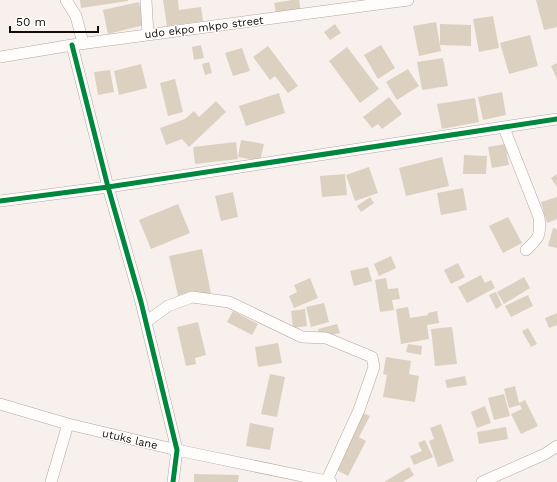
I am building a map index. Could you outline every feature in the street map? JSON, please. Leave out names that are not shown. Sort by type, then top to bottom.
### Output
[{"type":"street","points":[[66,0],[76,16],[78,44],[108,187],[146,322],[176,450],[173,482]]},
{"type":"street","points":[[146,0],[148,35]]},
{"type":"street","name":"udo ekpo mkpo street","points":[[0,57],[78,44],[391,1],[408,0]]},
{"type":"street","points":[[0,201],[108,187],[557,119]]},
{"type":"street","points":[[504,128],[538,217],[540,228],[538,238],[526,250]]},
{"type":"street","points":[[146,322],[168,306],[192,297],[229,302],[302,337],[326,338],[372,356],[374,367],[359,410],[329,481]]},
{"type":"street","name":"utuks lane","points":[[0,404],[68,424],[176,450],[329,481]]},
{"type":"street","points":[[51,482],[68,424]]},
{"type":"street","points":[[482,482],[545,454],[557,446]]},
{"type":"building","points":[[80,0],[128,0],[128,1],[81,8]]},
{"type":"building","points":[[163,0],[178,0],[179,10],[201,7],[203,21],[167,26]]},
{"type":"building","points":[[299,0],[301,12],[277,17],[274,3]]},
{"type":"building","points":[[536,0],[557,0],[557,27],[544,30]]},
{"type":"building","points":[[139,2],[144,25],[108,34],[103,10]]},
{"type":"building","points":[[493,16],[499,48],[479,52],[473,19]]},
{"type":"building","points":[[436,22],[441,51],[419,56],[413,26]]},
{"type":"building","points":[[335,24],[341,33],[330,40],[324,32]]},
{"type":"building","points":[[440,24],[471,25],[471,46],[440,45]]},
{"type":"building","points":[[530,35],[538,66],[509,74],[500,43]]},
{"type":"building","points":[[201,45],[204,58],[194,60],[192,47]]},
{"type":"building","points":[[381,45],[395,68],[378,79],[364,55]]},
{"type":"building","points":[[268,46],[298,86],[288,93],[275,76],[270,80],[253,57]]},
{"type":"building","points":[[347,47],[379,89],[360,103],[329,61]]},
{"type":"building","points":[[242,48],[250,71],[233,76],[225,53]]},
{"type":"building","points":[[443,58],[448,86],[422,90],[417,62]]},
{"type":"building","points":[[209,62],[212,73],[205,75],[202,64]]},
{"type":"building","points":[[557,63],[557,79],[551,66]]},
{"type":"building","points":[[141,64],[147,88],[119,95],[114,71]]},
{"type":"building","points":[[408,69],[419,86],[397,100],[386,82]]},
{"type":"building","points":[[110,70],[114,92],[98,95],[94,72]]},
{"type":"building","points":[[175,79],[183,112],[168,116],[160,83]]},
{"type":"building","points":[[502,92],[506,115],[483,120],[478,97]]},
{"type":"building","points":[[279,93],[285,113],[246,126],[239,106]]},
{"type":"building","points":[[389,97],[402,114],[382,129],[378,124],[372,128],[363,117]]},
{"type":"building","points":[[475,98],[479,122],[442,129],[437,104]]},
{"type":"building","points":[[216,101],[226,112],[189,147],[182,139],[166,145],[160,128],[185,119],[194,111],[199,117]]},
{"type":"building","points":[[241,140],[264,144],[260,161],[238,157]]},
{"type":"building","points":[[236,142],[238,159],[195,164],[193,147]]},
{"type":"building","points":[[505,144],[509,165],[492,168],[488,147]]},
{"type":"building","points":[[464,155],[487,156],[486,174],[463,174]]},
{"type":"building","points":[[442,157],[449,186],[406,196],[399,168]]},
{"type":"building","points":[[369,167],[378,193],[355,201],[346,175]]},
{"type":"building","points":[[345,174],[347,195],[322,197],[320,176]]},
{"type":"building","points":[[557,174],[557,187],[551,178]]},
{"type":"building","points":[[463,188],[467,210],[441,215],[437,193]]},
{"type":"building","points":[[233,192],[238,217],[221,221],[215,196]]},
{"type":"building","points":[[370,197],[374,203],[361,212],[357,206]]},
{"type":"building","points":[[557,197],[557,219],[547,223],[541,202]]},
{"type":"building","points":[[178,204],[190,233],[151,249],[139,220]]},
{"type":"building","points":[[508,217],[522,243],[503,253],[489,226]]},
{"type":"building","points":[[553,228],[557,229],[557,248],[548,246]]},
{"type":"building","points":[[202,249],[211,293],[179,300],[169,256]]},
{"type":"building","points":[[391,256],[396,268],[379,276],[374,264]]},
{"type":"building","points":[[458,263],[465,277],[451,284],[444,270]]},
{"type":"building","points":[[368,267],[372,281],[354,286],[350,271]]},
{"type":"building","points":[[481,275],[485,283],[491,280],[495,288],[467,303],[458,287]]},
{"type":"building","points":[[524,277],[530,288],[504,304],[497,292]]},
{"type":"building","points":[[310,278],[318,298],[294,308],[289,296],[297,292],[294,285]]},
{"type":"building","points":[[386,278],[388,289],[398,288],[400,299],[392,300],[394,310],[380,312],[375,280]]},
{"type":"building","points":[[496,292],[502,305],[496,309],[489,295]]},
{"type":"building","points":[[528,295],[533,306],[511,317],[505,306]]},
{"type":"building","points":[[324,303],[329,322],[311,327],[306,307]]},
{"type":"building","points":[[408,307],[410,318],[428,315],[428,313],[437,311],[439,323],[427,325],[429,339],[401,344],[396,309]]},
{"type":"building","points":[[305,309],[307,326],[293,328],[291,311]]},
{"type":"building","points":[[233,311],[258,324],[252,335],[227,322]]},
{"type":"building","points":[[557,313],[557,325],[549,328],[545,318]]},
{"type":"building","points":[[198,322],[206,355],[195,358],[196,364],[186,366],[177,327]]},
{"type":"building","points":[[337,324],[340,333],[320,338],[318,329]]},
{"type":"building","points":[[452,327],[457,364],[435,366],[431,329]]},
{"type":"building","points":[[528,328],[537,344],[531,347],[522,331]]},
{"type":"building","points":[[278,343],[282,363],[258,367],[255,347]]},
{"type":"building","points":[[408,344],[422,346],[421,355],[406,352]]},
{"type":"building","points":[[386,357],[411,361],[409,374],[419,376],[415,402],[383,397],[387,375],[383,374]]},
{"type":"building","points":[[270,374],[285,377],[277,417],[261,414]]},
{"type":"building","points":[[465,376],[467,385],[447,388],[445,380]]},
{"type":"building","points":[[515,386],[519,403],[525,400],[538,426],[521,434],[511,414],[522,409],[520,405],[509,408],[504,389]]},
{"type":"building","points":[[504,394],[510,416],[494,420],[488,398]]},
{"type":"building","points":[[485,406],[491,423],[477,428],[471,412]]},
{"type":"building","points":[[361,412],[370,416],[359,437],[366,441],[348,476],[333,468]]},
{"type":"building","points":[[250,423],[274,428],[270,450],[246,446]]},
{"type":"building","points":[[441,424],[454,461],[438,467],[429,441],[434,439],[430,428]]},
{"type":"building","points":[[506,427],[508,439],[479,444],[477,432]]},
{"type":"building","points":[[425,440],[433,457],[414,465],[410,456],[422,451],[418,443]]},
{"type":"building","points":[[409,467],[414,475],[403,482],[384,482]]},
{"type":"building","points":[[194,474],[239,475],[238,482],[194,482]]},
{"type":"cycle path","points":[[72,45],[108,187],[141,302],[177,450],[173,482]]},
{"type":"cycle path","points":[[0,201],[108,187],[557,119]]}]
